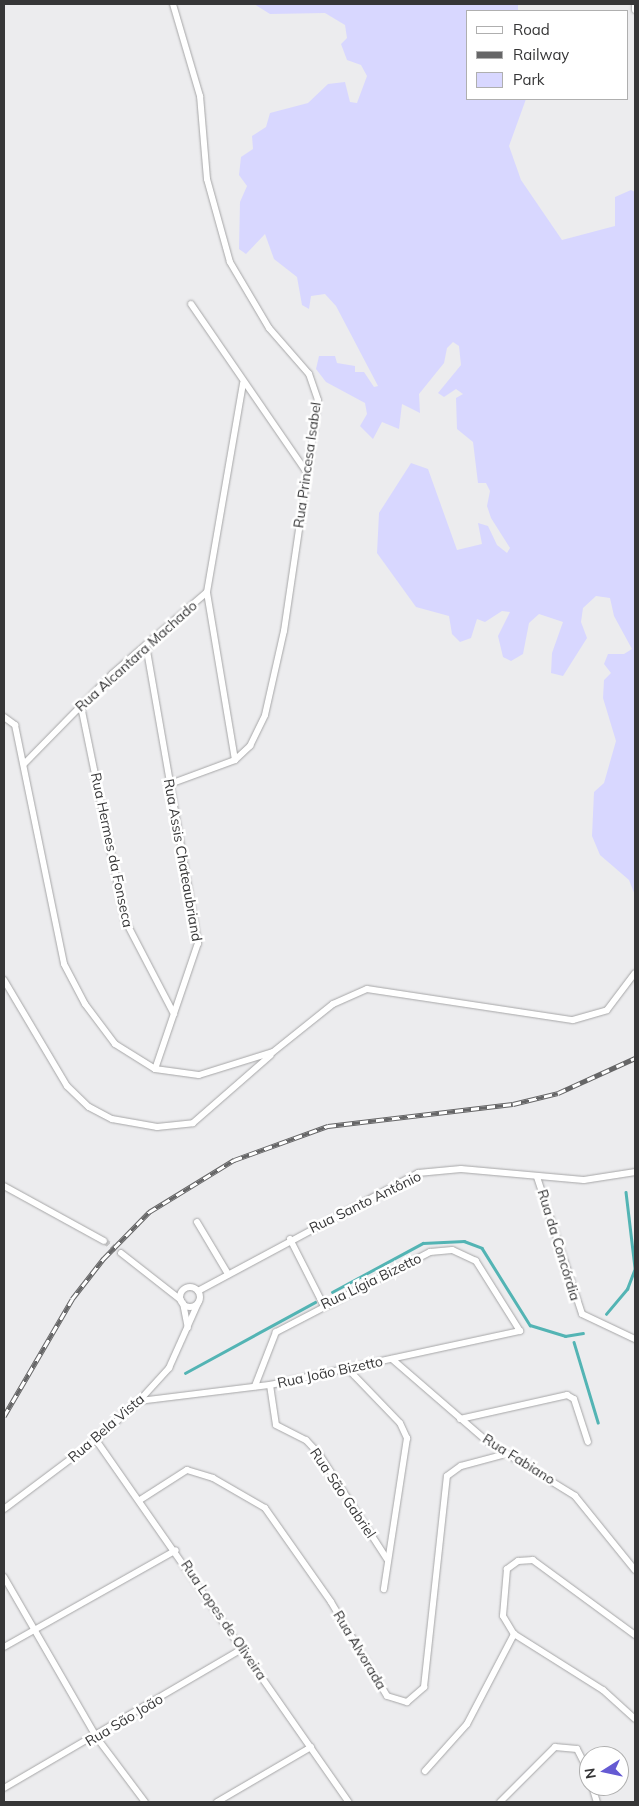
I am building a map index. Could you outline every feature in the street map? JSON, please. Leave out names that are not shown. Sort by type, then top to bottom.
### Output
[{"type":"street","name":"Rua Princesa Isabel","points":[[170,784],[236,760],[257,736],[276,670],[304,470],[316,416],[316,392],[309,374],[248,298],[230,262],[207,178],[199,89],[173,4]]},
{"type":"street","points":[[635,4],[635,10]]},
{"type":"street","points":[[191,304],[304,470]]},
{"type":"street","points":[[236,760],[207,592],[243,383]]},
{"type":"street","name":"Rua Alcantara Machado","points":[[24,764],[80,706],[207,592]]},
{"type":"street","name":"Rua Assis Chateaubriand","points":[[146,645],[198,943],[196,961],[174,1014],[155,1069]]},
{"type":"street","name":"Rua Hermes da Fonseca","points":[[80,706],[125,920],[174,1014]]},
{"type":"street","points":[[4,717],[14,721],[24,764],[46,894],[64,964],[115,1044],[155,1069],[199,1075],[273,1052]]},
{"type":"street","points":[[4,980],[67,1086],[89,1107],[144,1126],[194,1123],[273,1052],[333,1004],[367,989],[573,1020],[607,1010],[635,973]]},
{"type":"street","name":"Rua Santo Antônio","points":[[198,1291],[290,1239],[431,1170],[584,1180],[635,1172]]},
{"type":"street","name":"Rua da Concórdia","points":[[537,1177],[579,1309],[635,1339]]},
{"type":"street","points":[[4,1186],[104,1241]]},
{"type":"street","points":[[4,1194],[11,1190]]},
{"type":"street","points":[[197,1222],[228,1274]]},
{"type":"street","points":[[290,1239],[323,1304]]},
{"type":"street","name":"Rua Lígia Bizetto","points":[[255,1386],[276,1332],[323,1304],[417,1257],[452,1250],[465,1254],[486,1273],[520,1331]]},
{"type":"street","points":[[121,1252],[191,1307],[199,1301]]},
{"type":"street","points":[[160,1283],[182,1291],[192,1287],[198,1291]]},
{"type":"street","points":[[182,1291],[182,1301],[189,1330]]},
{"type":"street","name":"Rua Bela Vista","points":[[4,1510],[96,1440],[139,1401],[170,1368],[189,1330],[199,1301],[198,1291]]},
{"type":"street","name":"Rua João Bizetto","points":[[139,1401],[270,1385],[520,1331]]},
{"type":"street","name":"Rua Fabiano","points":[[392,1359],[460,1418],[506,1454],[575,1496],[635,1570]]},
{"type":"street","name":"Rua São Gabriel","points":[[347,1368],[400,1423],[407,1438],[387,1559],[384,1589]]},
{"type":"street","name":"Rua São Gabriel","points":[[270,1385],[276,1425],[306,1440],[319,1454],[387,1559]]},
{"type":"street","points":[[460,1418],[568,1395],[574,1399],[588,1442]]},
{"type":"street","name":"Rua Lopes de Oliveira","points":[[96,1440],[176,1550],[242,1649],[349,1802]]},
{"type":"street","name":"Rua Alvorada","points":[[140,1500],[187,1470],[213,1478],[265,1508],[331,1602],[387,1696],[408,1702],[424,1687],[447,1476],[461,1466],[506,1454]]},
{"type":"street","points":[[4,1647],[176,1550]]},
{"type":"street","points":[[635,1635],[528,1559],[511,1565],[504,1577],[503,1616],[514,1634],[602,1690],[635,1719]]},
{"type":"street","points":[[4,1577],[97,1738],[144,1802]]},
{"type":"street","points":[[425,1771],[467,1724],[514,1634]]},
{"type":"street","name":"Rua São João","points":[[4,1788],[97,1738],[242,1649]]},
{"type":"street","points":[[217,1802],[311,1747]]},
{"type":"street","points":[[500,1802],[555,1747],[577,1749],[579,1753]]},
{"type":"green space","points":[[254,4],[518,4],[518,10],[466,10],[466,100],[526,100],[509,146],[521,180],[562,240],[615,226],[615,197],[631,190],[635,192],[635,895],[629,880],[600,855],[592,836],[594,792],[604,783],[616,741],[603,698],[604,680],[611,673],[604,664],[608,654],[624,654],[632,649],[614,616],[610,598],[596,596],[583,608],[581,622],[587,638],[563,676],[551,673],[552,653],[563,622],[539,614],[529,623],[523,654],[511,661],[503,657],[498,636],[510,612],[502,611],[485,622],[477,619],[471,638],[460,642],[452,634],[449,616],[416,607],[377,553],[379,513],[411,463],[428,469],[457,550],[482,544],[478,523],[488,526],[497,545],[507,553],[510,548],[491,518],[487,506],[490,491],[486,483],[478,483],[473,442],[457,429],[456,398],[463,394],[456,389],[444,397],[438,393],[461,365],[459,346],[453,342],[447,348],[444,363],[419,394],[420,413],[402,404],[399,429],[382,422],[373,439],[360,426],[367,414],[365,403],[326,382],[316,369],[319,356],[335,356],[337,363],[355,366],[355,372],[364,372],[374,387],[378,386],[336,306],[325,294],[311,296],[309,309],[302,305],[297,277],[274,259],[265,234],[246,254],[239,249],[240,202],[247,186],[239,175],[241,157],[253,149],[252,136],[266,127],[270,113],[308,103],[328,84],[345,82],[350,102],[357,103],[367,76],[361,65],[347,60],[341,44],[347,38],[345,25],[325,13],[270,14]]},
{"type":"waterway","points":[[626,1192],[635,1267]]},
{"type":"waterway","points":[[332,1292],[423,1243],[464,1241],[482,1248],[530,1325],[565,1336],[583,1333]]},
{"type":"waterway","points":[[606,1314],[627,1289],[635,1268]]},
{"type":"waterway","points":[[185,1373],[315,1302]]},
{"type":"waterway","points":[[574,1342],[598,1422]]},
{"type":"tunnel","points":[[104,1241],[121,1253]]},
{"type":"railway","points":[[4,1416],[72,1299],[103,1259],[149,1212],[234,1160],[328,1126],[513,1104],[558,1093],[635,1058]]}]
